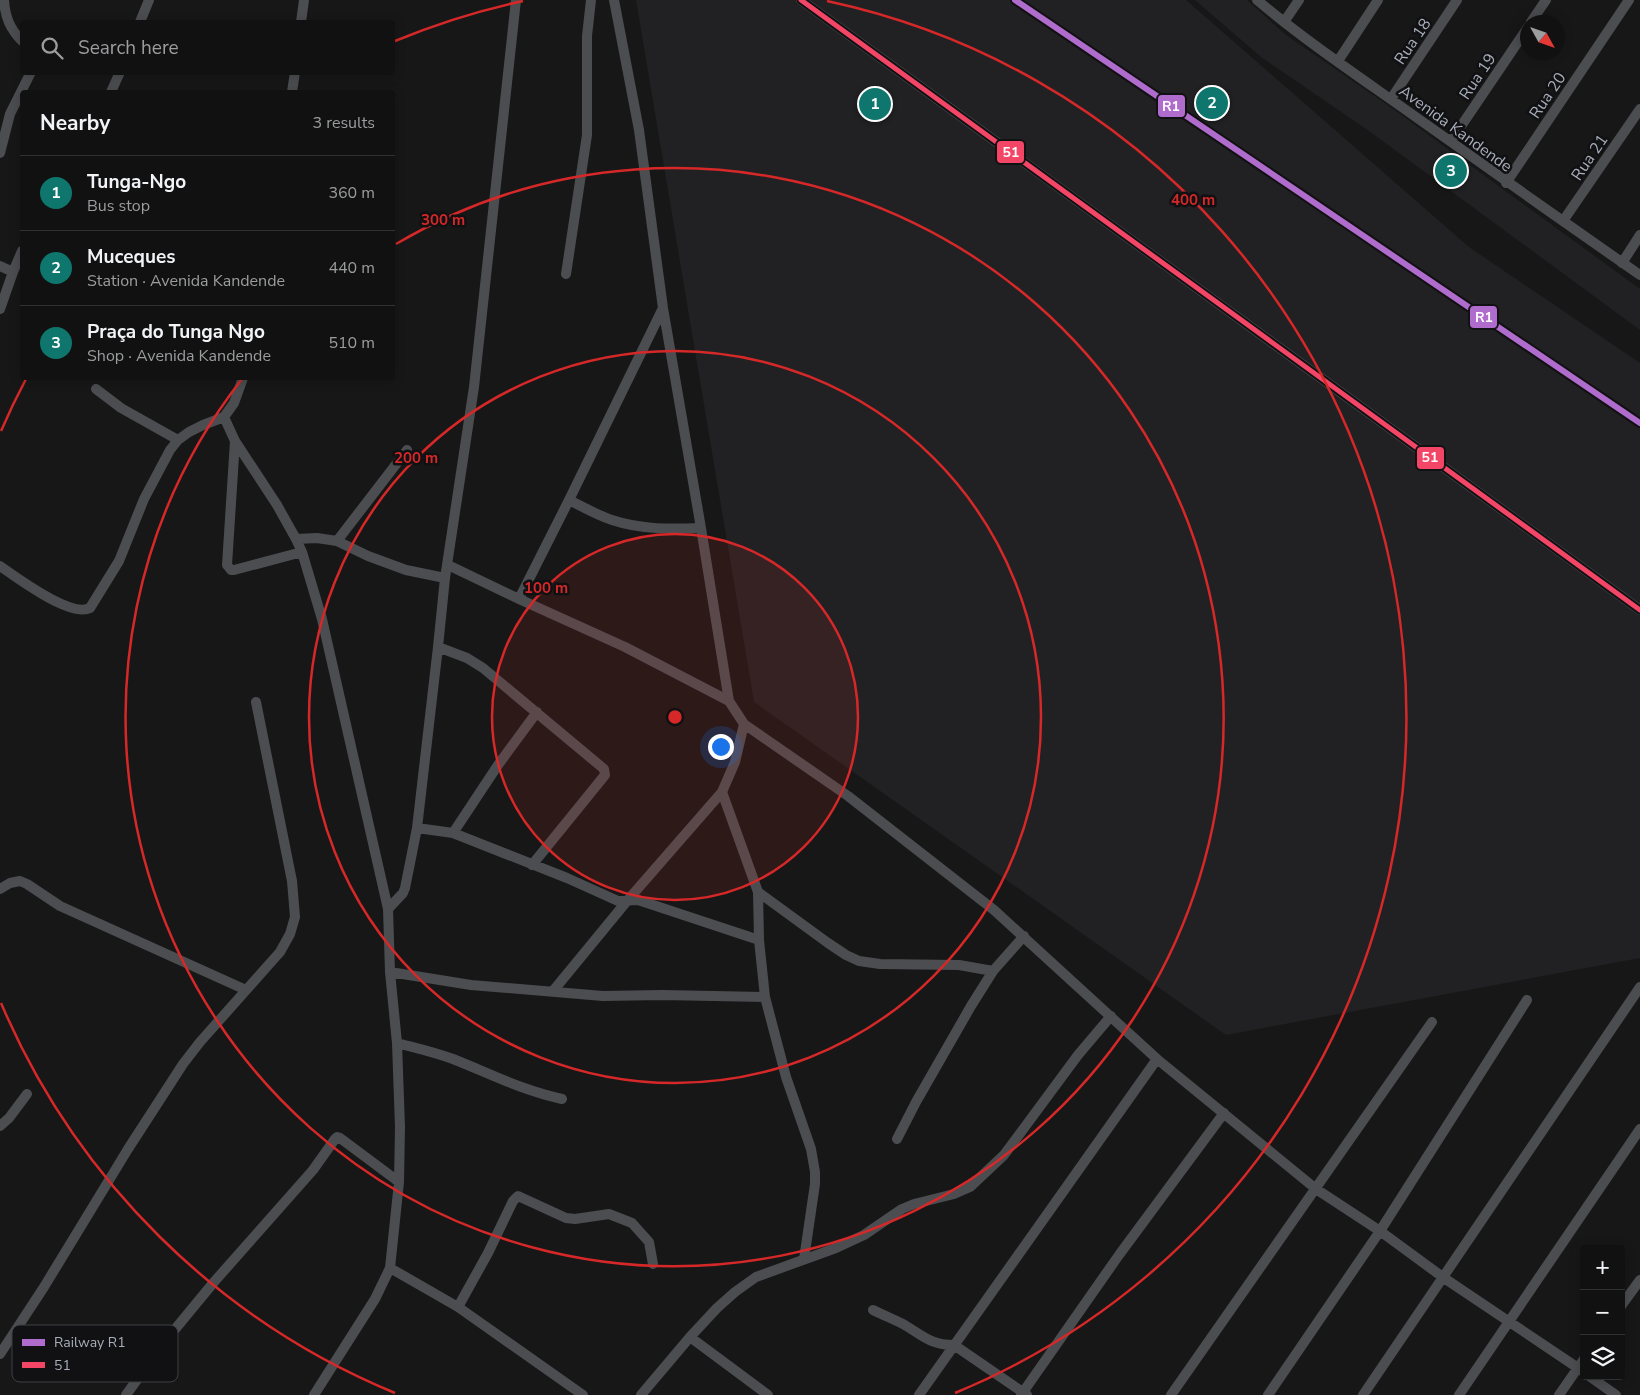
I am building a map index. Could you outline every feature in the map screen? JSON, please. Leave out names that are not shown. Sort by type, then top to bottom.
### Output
[{"type":"street","points":[[4,0],[8,22],[14,34],[20,39]]},
{"type":"street","points":[[141,20],[149,0]]},
{"type":"street","points":[[302,20],[304,0]]},
{"type":"street","points":[[388,908],[403,893],[405,888],[417,828],[445,578],[474,387],[516,0]]},
{"type":"street","points":[[566,274],[587,135],[587,36],[591,0]]},
{"type":"street","points":[[614,0],[639,130],[662,308],[701,528],[729,702],[744,724],[848,796],[994,910],[1157,1059],[1316,1189],[1580,1369]]},
{"type":"street","points":[[801,0],[1640,610]]},
{"type":"street","name":"Avenida Kandende","points":[[1257,0],[1284,22],[1506,183],[1640,275]]},
{"type":"street","points":[[1284,22],[1299,0]]},
{"type":"street","points":[[1338,61],[1378,0]]},
{"type":"street","name":"Rua 18","points":[[1391,99],[1457,0]]},
{"type":"street","points":[[1536,15],[1546,0]]},
{"type":"street","name":"Rua 20","points":[[1506,183],[1629,0]]},
{"type":"street","name":"Rua 19","points":[[1451,142],[1520,39]]},
{"type":"street","points":[[22,90],[30,75]]},
{"type":"street","points":[[112,90],[119,75]]},
{"type":"street","points":[[292,90],[295,75]]},
{"type":"street","points":[[0,153],[10,114],[20,94]]},
{"type":"street","name":"Rua 21","points":[[1563,221],[1640,109]]},
{"type":"street","points":[[1622,263],[1640,235]]},
{"type":"street","points":[[0,310],[20,256]]},
{"type":"street","points":[[0,266],[13,272]]},
{"type":"street","points":[[519,600],[662,308]]},
{"type":"street","points":[[0,566],[27,585],[71,608],[85,610],[90,608],[119,561],[156,473],[170,450],[178,440],[203,424],[224,417],[234,403],[241,380]]},
{"type":"street","points":[[96,389],[121,408],[178,440]]},
{"type":"street","points":[[224,417],[234,441],[277,504],[302,552],[322,619],[388,908],[390,972],[397,1043],[400,1127],[399,1182],[390,1268],[375,1299],[314,1395]]},
{"type":"street","points":[[234,441],[227,565],[234,570],[302,552]]},
{"type":"street","points":[[337,541],[407,450]]},
{"type":"street","points":[[569,500],[611,520],[639,527],[669,529],[701,528]]},
{"type":"street","points":[[296,539],[317,538],[337,541],[368,556],[406,570],[445,578]]},
{"type":"street","points":[[448,565],[519,600],[625,646],[729,702]]},
{"type":"street","points":[[438,648],[476,663],[603,766],[605,775],[532,865]]},
{"type":"street","points":[[19,1325],[182,1064],[280,952],[290,934],[295,917],[292,881],[256,702]]},
{"type":"street","points":[[453,833],[498,765],[537,712]]},
{"type":"street","points":[[553,991],[627,901],[722,792],[735,762],[744,724]]},
{"type":"street","points":[[722,792],[758,892],[759,940],[765,997],[786,1077],[811,1149],[815,1184],[804,1260]]},
{"type":"street","points":[[417,828],[453,833],[567,878],[618,901],[638,900],[759,940]]},
{"type":"street","points":[[0,889],[10,883],[20,881],[60,906],[246,990]]},
{"type":"street","points":[[758,892],[834,947],[859,961],[880,964],[960,965],[993,971]]},
{"type":"street","points":[[897,1139],[929,1079],[993,971],[1024,936]]},
{"type":"street","points":[[390,972],[471,985],[603,996],[765,997]]},
{"type":"street","points":[[1363,1395],[1640,987]]},
{"type":"street","points":[[1268,1395],[1380,1231],[1527,1000]]},
{"type":"street","points":[[641,1395],[690,1337],[726,1300],[756,1277],[836,1248],[864,1235],[914,1204],[954,1194],[970,1187],[1004,1155],[1078,1055],[1111,1016]]},
{"type":"street","points":[[1171,1395],[1432,1022]]},
{"type":"street","points":[[397,1043],[430,1051],[524,1090],[562,1099]]},
{"type":"street","points":[[919,1395],[1157,1059]]},
{"type":"street","points":[[0,1126],[9,1118],[27,1094]]},
{"type":"street","points":[[873,1310],[904,1324],[940,1345],[954,1344],[1023,1394],[1118,1255],[1224,1113]]},
{"type":"street","points":[[1459,1395],[1640,1128]]},
{"type":"street","points":[[178,1326],[313,1170],[337,1137],[399,1182]]},
{"type":"street","points":[[458,1307],[488,1253],[513,1201],[518,1196],[566,1218],[575,1219],[609,1214],[632,1223],[648,1242],[653,1264]]},
{"type":"street","points":[[390,1268],[458,1307],[583,1395]]},
{"type":"street","points":[[1625,1301],[1640,1280]]},
{"type":"street","points":[[0,1354],[12,1336]]},
{"type":"street","points":[[690,1337],[768,1395]]},
{"type":"street","points":[[1559,1395],[1580,1371]]},
{"type":"street","points":[[1595,1380],[1616,1395]]},
{"type":"street","points":[[126,1395],[135,1382]]},
{"type":"shaded area","points":[[636,0],[1186,0],[1469,247],[1640,363],[1640,958],[1226,1035],[754,702]]},
{"type":"shaded area","points":[[1195,0],[1247,0],[1286,35],[1389,106],[1640,289],[1640,330],[1369,131],[1261,57]]},
{"type":"railway","points":[[1015,0],[1640,423]]},
{"type":"rail line","name":"R1","points":[[1015,0],[1640,423]]},
{"type":"transit line","name":"51","points":[[801,0],[1640,610]]},
{"type":"place","name":"Muceques","points":[[1212,103]]},
{"type":"place","name":"Tunga-Ngo","points":[[875,104]]},
{"type":"place","name":"Praça do Tunga Ngo","points":[[1451,171]]}]
